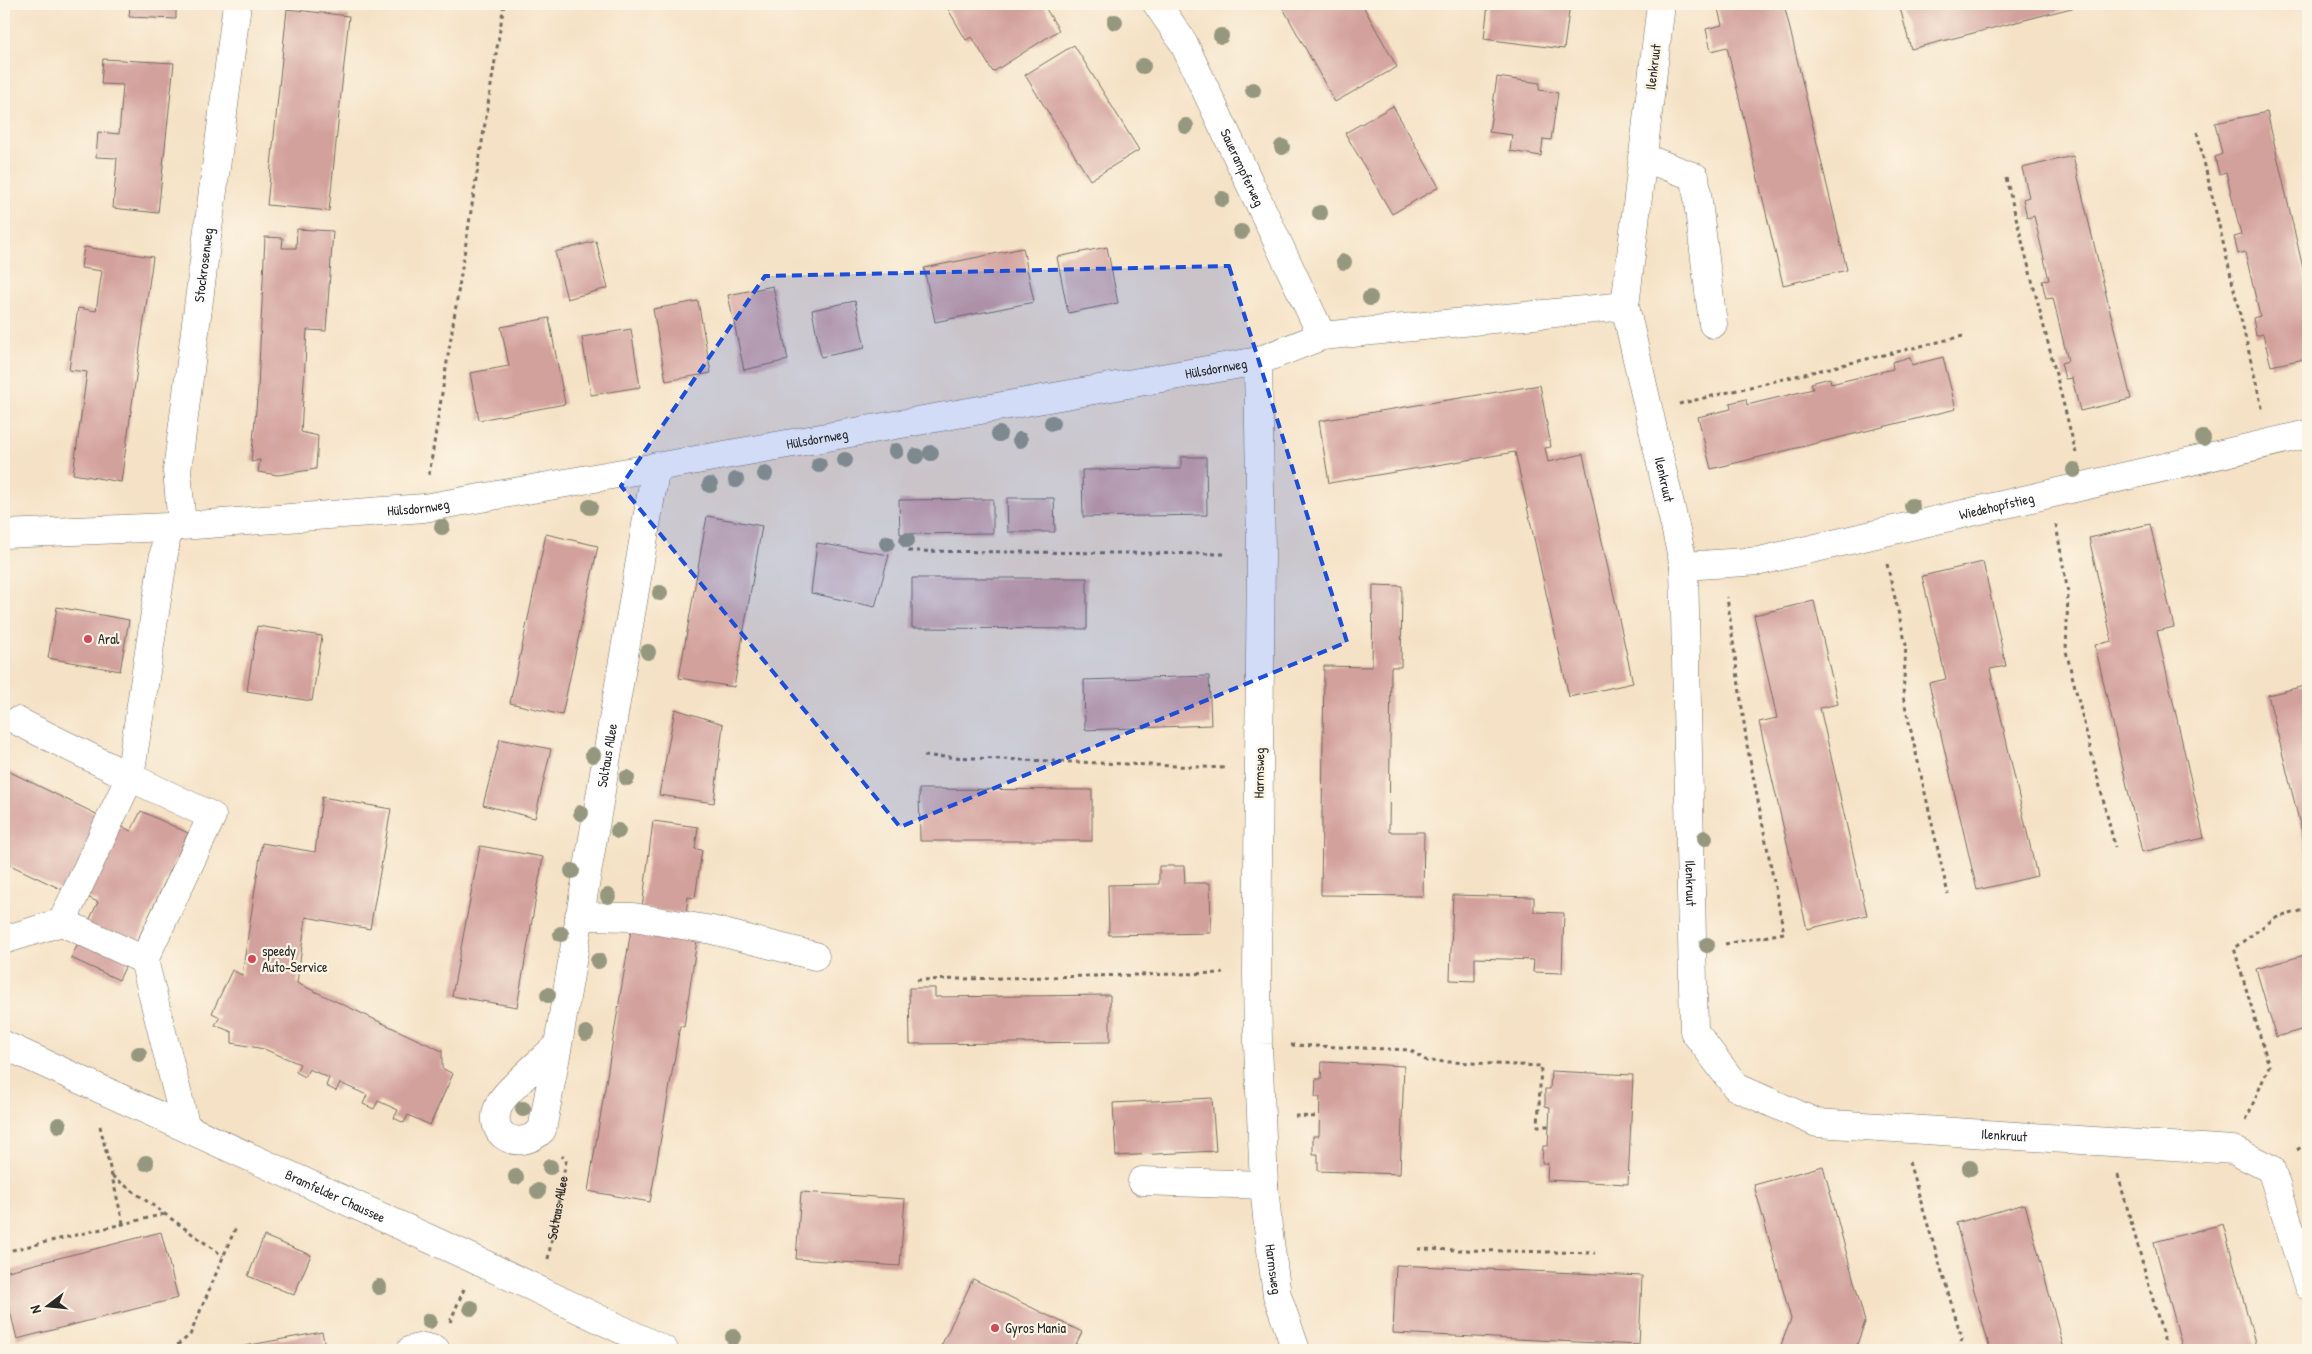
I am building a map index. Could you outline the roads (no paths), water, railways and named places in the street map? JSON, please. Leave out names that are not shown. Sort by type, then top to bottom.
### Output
[{"type":"street","name":"Stockrosenweg","points":[[62,922],[130,777],[175,526],[177,471],[237,4]]},
{"type":"street","name":"Sauerampferweg","points":[[1157,4],[1183,42],[1322,336]]},
{"type":"street","name":"Ilenkruut","points":[[1660,4],[1625,306],[1684,566],[1694,1031],[1736,1087],[1817,1123],[2234,1150],[2271,1169],[2308,1286]]},
{"type":"street","points":[[1642,157],[1695,177],[1713,324]]},
{"type":"street","name":"Hülsdornweg","points":[[4,534],[175,526],[424,508],[1258,361],[1322,336],[1625,306]]},
{"type":"street","name":"Harmsweg","points":[[1258,361],[1261,554],[1258,1044],[1264,1185],[1277,1295],[1296,1350]]},
{"type":"street","name":"Wiedehopfstieg","points":[[1684,566],[1760,561],[2308,434]]},
{"type":"street","name":"Soltaus Allee","points":[[558,1045],[500,1101],[495,1114],[497,1126],[504,1136],[512,1140],[523,1141],[534,1138],[542,1130],[558,1045],[656,466]]},
{"type":"street","points":[[17,721],[212,816],[144,960],[186,1128]]},
{"type":"street","points":[[579,916],[633,917],[712,930],[815,956]]},
{"type":"street","points":[[4,940],[62,922],[144,960]]},
{"type":"street","name":"Bramfelder Chaussee","points":[[4,1045],[476,1260],[541,1293],[664,1350]]},
{"type":"street","points":[[1142,1181],[1264,1185]]},
{"type":"street","points":[[411,1350],[424,1347],[436,1350]]},
{"type":"place","name":"Aral","points":[[88,639]]},
{"type":"place","name":"speedy Auto-Service","points":[[252,959]]},
{"type":"place","name":"Gyros Mania","points":[[995,1328]]}]
